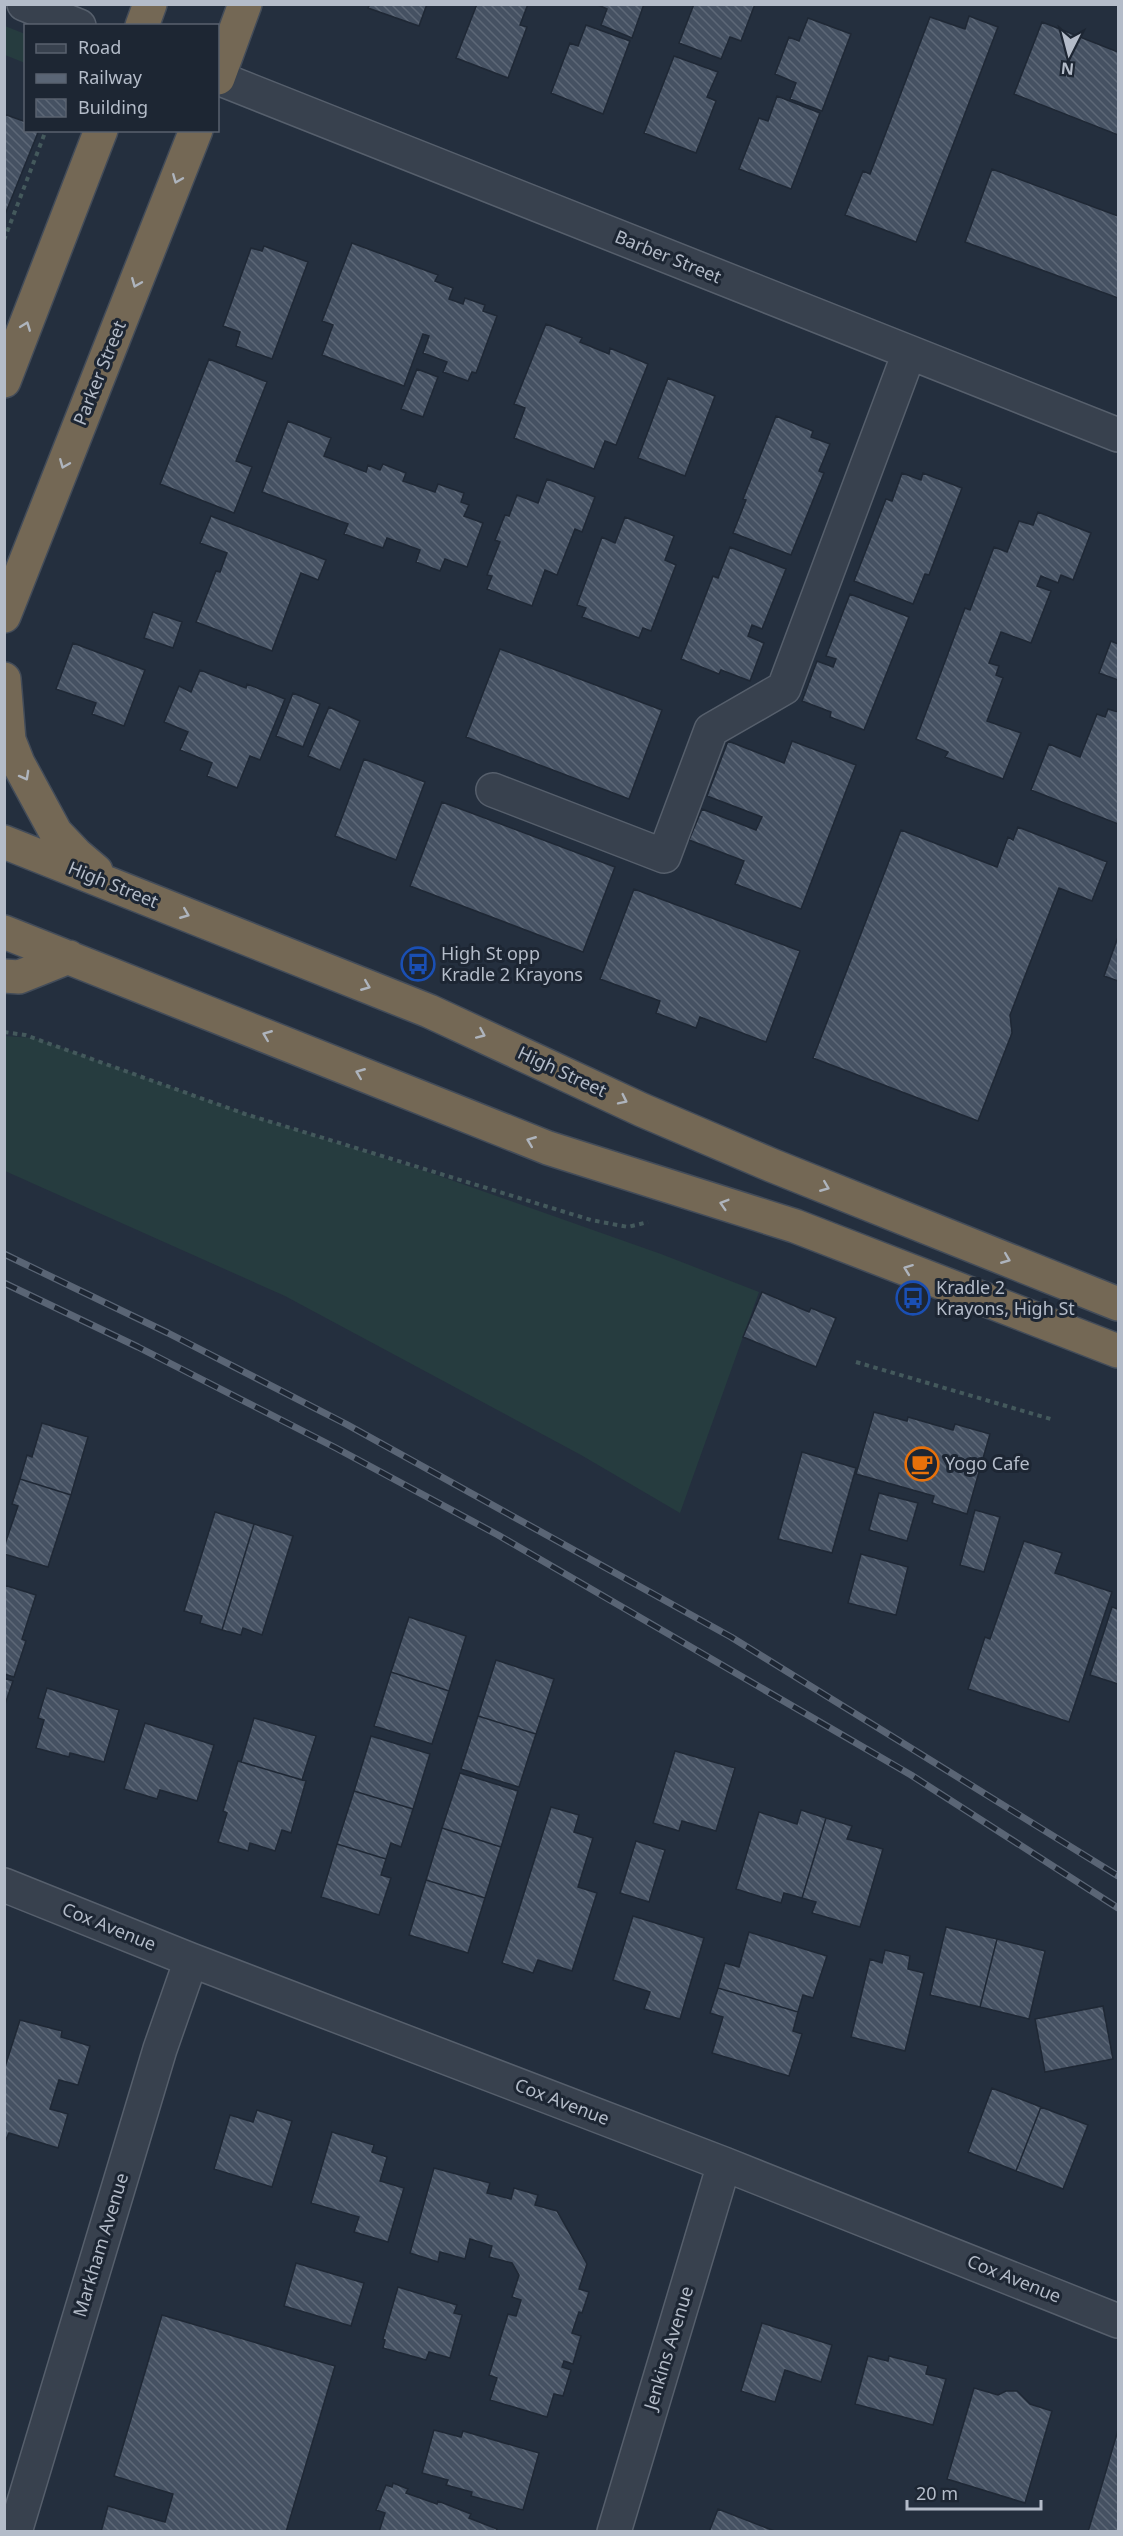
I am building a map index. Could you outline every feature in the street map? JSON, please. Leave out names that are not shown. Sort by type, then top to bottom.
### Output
[{"type":"highway","points":[[143,24],[150,4]]},
{"type":"highway","points":[[219,75],[245,4]]},
{"type":"highway","points":[[4,381],[100,132]]},
{"type":"highway","name":"Parker Street","points":[[4,616],[195,132]]},
{"type":"highway","points":[[4,679],[9,740],[18,763],[56,833],[76,854],[112,884]]},
{"type":"highway","name":"High Street","points":[[4,842],[429,1011],[642,1110],[771,1165],[1119,1304]]},
{"type":"highway","points":[[4,932],[548,1148],[795,1226],[1119,1351]]},
{"type":"highway","points":[[4,976],[19,977],[69,957]]},
{"type":"street","points":[[24,4],[74,24]]},
{"type":"street","name":"Barber Street","points":[[219,78],[1119,435]]},
{"type":"street","points":[[493,790],[664,856],[711,730],[784,688],[909,353]]},
{"type":"street","name":"Cox Avenue","points":[[4,1885],[191,1960],[724,2164],[1119,2321]]},
{"type":"street","name":"Markham Avenue","points":[[15,2532],[160,2049],[191,1960]]},
{"type":"street","name":"Jenkins Avenue","points":[[614,2532],[724,2164]]},
{"type":"path","points":[[4,240],[45,132]]},
{"type":"path","points":[[4,1032],[25,1035],[245,1113],[591,1220],[628,1227],[658,1220]]},
{"type":"path","points":[[856,1362],[1054,1420]]},
{"type":"green space","points":[[5,26],[24,34],[24,63],[5,55]]},
{"type":"green space","points":[[5,1036],[34,1038],[249,1115],[431,1173],[661,1254],[759,1292],[680,1513],[581,1455],[285,1296],[5,1171]]},
{"type":"building","points":[[370,4],[427,4],[419,26],[368,8]]},
{"type":"building","points":[[477,4],[528,4],[520,25],[527,27],[508,78],[456,58]]},
{"type":"building","points":[[596,4],[644,4],[632,38],[601,25],[607,9]]},
{"type":"building","points":[[694,4],[755,4],[741,41],[730,37],[721,59],[679,43]]},
{"type":"building","points":[[969,16],[998,27],[916,242],[845,215],[863,171],[870,174],[930,17],[965,29]]},
{"type":"building","points":[[808,18],[851,34],[822,111],[790,99],[796,83],[775,74],[789,37],[799,41]]},
{"type":"building","points":[[1042,22],[1118,52],[1118,135],[1014,94]]},
{"type":"building","points":[[586,25],[630,41],[603,114],[551,93],[570,43],[578,46]]},
{"type":"building","points":[[674,56],[718,72],[707,97],[716,101],[696,153],[644,133]]},
{"type":"building","points":[[777,96],[820,113],[791,189],[739,169],[759,118],[768,121]]},
{"type":"building","points":[[4,114],[24,121],[24,132],[38,132],[4,217]]},
{"type":"building","points":[[992,169],[1118,216],[1118,298],[965,242]]},
{"type":"building","points":[[352,243],[438,275],[435,281],[453,288],[449,299],[463,304],[465,298],[485,305],[483,311],[497,316],[476,373],[472,372],[468,381],[443,372],[447,362],[423,353],[429,336],[423,334],[404,386],[322,355],[333,325],[322,321]]},
{"type":"building","points":[[264,246],[308,262],[272,359],[236,346],[240,332],[223,326],[251,248],[262,251]]},
{"type":"building","points":[[546,324],[582,338],[580,342],[609,354],[610,348],[648,364],[616,445],[605,441],[594,469],[514,438],[525,408],[514,404]]},
{"type":"building","points":[[209,359],[267,382],[236,461],[252,467],[234,513],[160,484]]},
{"type":"building","points":[[417,369],[438,377],[423,417],[401,409]]},
{"type":"building","points":[[668,378],[715,396],[685,476],[638,458]]},
{"type":"building","points":[[776,416],[813,431],[811,437],[830,444],[819,471],[824,473],[791,555],[733,533],[746,500],[743,499]]},
{"type":"building","points":[[288,421],[331,438],[324,456],[366,472],[368,465],[380,470],[383,464],[406,473],[403,481],[435,492],[438,484],[464,493],[461,502],[469,505],[464,516],[483,523],[467,567],[445,559],[440,571],[416,562],[420,550],[387,538],[383,548],[344,534],[348,524],[262,492]]},
{"type":"building","points":[[902,473],[921,480],[923,473],[962,488],[929,575],[925,574],[913,604],[854,581],[886,499],[892,501]]},
{"type":"building","points":[[547,479],[595,497],[582,532],[575,529],[557,575],[545,570],[532,606],[487,589],[492,576],[487,575],[500,542],[495,540],[505,515],[509,516],[517,495],[538,503]]},
{"type":"building","points":[[1038,512],[1091,533],[1073,580],[1061,575],[1058,583],[1041,576],[1037,586],[1051,591],[1031,643],[1001,632],[989,663],[999,666],[996,675],[1003,678],[987,721],[1021,733],[1003,779],[945,757],[948,752],[916,739],[965,608],[970,610],[994,547],[1007,552],[1019,521],[1033,525]]},
{"type":"building","points":[[211,516],[326,560],[318,580],[301,573],[272,651],[196,622],[216,571],[220,572],[227,553],[200,543]]},
{"type":"building","points":[[625,517],[674,536],[665,560],[676,565],[651,631],[643,628],[639,638],[582,617],[586,608],[577,605],[602,537],[615,543]]},
{"type":"building","points":[[730,547],[786,569],[762,629],[752,625],[748,636],[764,643],[750,681],[721,670],[719,674],[681,659],[713,576],[718,578]]},
{"type":"building","points":[[850,594],[909,617],[864,730],[830,717],[831,712],[802,701],[817,661],[833,667],[836,659],[826,656]]},
{"type":"building","points":[[153,612],[182,622],[173,648],[144,638]]},
{"type":"building","points":[[1111,641],[1118,644],[1118,680],[1099,673]]},
{"type":"building","points":[[73,643],[145,670],[124,726],[92,714],[96,703],[56,689]]},
{"type":"building","points":[[500,649],[662,710],[629,799],[466,737]]},
{"type":"building","points":[[200,670],[246,688],[247,684],[285,699],[260,760],[250,756],[237,788],[207,776],[212,763],[180,750],[188,732],[164,722],[179,686],[191,692]]},
{"type":"building","points":[[293,693],[320,704],[303,747],[276,736]]},
{"type":"building","points":[[329,707],[360,721],[340,770],[308,756]]},
{"type":"building","points":[[1108,709],[1118,712],[1118,824],[1031,790],[1049,744],[1080,757],[1097,714],[1105,717]]},
{"type":"building","points":[[728,741],[784,763],[792,741],[856,765],[801,909],[735,884],[744,861],[689,840],[702,809],[756,830],[762,817],[707,796]]},
{"type":"building","points":[[364,759],[425,782],[396,860],[335,836]]},
{"type":"building","points":[[442,802],[615,867],[583,952],[410,886]]},
{"type":"building","points":[[1018,827],[1107,862],[1092,901],[1059,888],[1010,1015],[1012,1033],[978,1121],[813,1058],[901,830],[997,867],[1008,837],[1013,840]]},
{"type":"building","points":[[634,889],[800,951],[766,1042],[700,1017],[696,1028],[656,1013],[660,1001],[600,979]]},
{"type":"building","points":[[1118,937],[1118,981],[1104,976]]},
{"type":"building","points":[[762,1292],[809,1312],[811,1308],[836,1318],[816,1367],[743,1337]]},
{"type":"building","points":[[874,1412],[907,1421],[908,1417],[953,1430],[955,1424],[990,1434],[967,1514],[932,1503],[934,1496],[856,1474]]},
{"type":"building","points":[[42,1423],[88,1437],[71,1495],[20,1479],[27,1455],[32,1457]]},
{"type":"building","points":[[802,1452],[856,1468],[832,1553],[778,1539]]},
{"type":"building","points":[[20,1479],[71,1495],[48,1567],[4,1554],[4,1547],[18,1506],[12,1504]]},
{"type":"building","points":[[879,1493],[918,1503],[907,1541],[869,1530]]},
{"type":"building","points":[[975,1510],[1000,1517],[984,1572],[960,1565]]},
{"type":"building","points":[[215,1512],[254,1524],[222,1630],[200,1623],[202,1616],[184,1611]]},
{"type":"building","points":[[254,1524],[293,1536],[262,1635],[243,1628],[241,1635],[222,1630]]},
{"type":"building","points":[[1024,1541],[1062,1553],[1055,1573],[1112,1592],[1069,1722],[968,1689],[985,1637],[990,1639]]},
{"type":"building","points":[[861,1554],[908,1567],[896,1615],[848,1603]]},
{"type":"building","points":[[4,1585],[36,1595],[22,1639],[26,1641],[14,1677],[4,1674]]},
{"type":"building","points":[[1112,1607],[1118,1609],[1118,1684],[1090,1675]]},
{"type":"building","points":[[409,1617],[466,1636],[449,1691],[391,1672]]},
{"type":"building","points":[[496,1660],[554,1679],[536,1734],[478,1716]]},
{"type":"building","points":[[391,1672],[449,1691],[432,1744],[374,1726]]},
{"type":"building","points":[[4,1678],[13,1681],[4,1707]]},
{"type":"building","points":[[47,1688],[119,1710],[104,1762],[70,1753],[69,1757],[36,1748],[44,1720],[38,1718]]},
{"type":"building","points":[[478,1716],[536,1734],[519,1787],[461,1769]]},
{"type":"building","points":[[254,1718],[316,1736],[302,1780],[241,1762]]},
{"type":"building","points":[[145,1723],[214,1745],[197,1801],[160,1790],[157,1799],[124,1789]]},
{"type":"building","points":[[371,1736],[430,1754],[413,1809],[354,1791]]},
{"type":"building","points":[[675,1751],[735,1768],[716,1831],[682,1821],[679,1831],[653,1823]]},
{"type":"building","points":[[238,1761],[306,1781],[291,1833],[282,1830],[275,1851],[250,1843],[248,1851],[218,1842],[227,1813],[223,1811]]},
{"type":"building","points":[[460,1773],[518,1791],[501,1847],[442,1828]]},
{"type":"building","points":[[354,1791],[413,1809],[401,1847],[391,1843],[386,1859],[337,1844]]},
{"type":"building","points":[[551,1807],[579,1815],[574,1832],[593,1838],[578,1887],[597,1893],[572,1971],[538,1960],[533,1973],[502,1963]]},
{"type":"building","points":[[801,1810],[826,1818],[802,1898],[784,1893],[781,1903],[736,1889],[759,1812],[797,1824]]},
{"type":"building","points":[[826,1818],[852,1826],[847,1839],[883,1849],[860,1927],[812,1913],[816,1902],[802,1898]]},
{"type":"building","points":[[442,1828],[501,1847],[485,1898],[426,1880]]},
{"type":"building","points":[[636,1841],[665,1850],[649,1902],[620,1893]]},
{"type":"building","points":[[337,1844],[386,1859],[381,1875],[391,1878],[379,1915],[321,1897]]},
{"type":"building","points":[[426,1880],[485,1898],[468,1953],[409,1935]]},
{"type":"building","points":[[633,1916],[704,1938],[680,2019],[644,2009],[650,1992],[613,1980]]},
{"type":"building","points":[[946,1927],[997,1939],[980,2007],[930,1995]]},
{"type":"building","points":[[749,1932],[827,1956],[813,1998],[803,1995],[798,2012],[718,1988],[725,1963],[739,1967]]},
{"type":"building","points":[[997,1939],[1045,1951],[1029,2019],[980,2007]]},
{"type":"building","points":[[885,1950],[910,1956],[908,1969],[924,1973],[905,2051],[851,2037],[870,1959],[882,1963]]},
{"type":"building","points":[[718,1988],[798,2012],[793,2031],[802,2034],[789,2076],[712,2053],[723,2017],[710,2013]]},
{"type":"building","points":[[1103,2006],[1113,2059],[1045,2072],[1035,2019]]},
{"type":"building","points":[[20,2020],[62,2031],[61,2037],[90,2046],[78,2085],[59,2080],[50,2109],[68,2114],[58,2148],[9,2133],[4,2144],[4,2070]]},
{"type":"building","points":[[992,2088],[1041,2107],[1016,2171],[968,2152]]},
{"type":"building","points":[[1041,2107],[1088,2125],[1063,2189],[1016,2171]]},
{"type":"building","points":[[257,2110],[292,2121],[272,2187],[214,2169],[230,2115],[253,2122]]},
{"type":"building","points":[[332,2132],[374,2145],[372,2152],[387,2157],[380,2181],[404,2188],[388,2242],[354,2232],[359,2217],[311,2203]]},
{"type":"building","points":[[434,2168],[490,2183],[487,2193],[511,2199],[514,2188],[538,2195],[535,2205],[557,2211],[587,2264],[579,2289],[589,2292],[572,2333],[581,2336],[573,2364],[564,2361],[562,2367],[571,2370],[563,2396],[554,2394],[547,2417],[490,2400],[497,2378],[489,2375],[508,2314],[516,2316],[521,2300],[512,2297],[519,2275],[512,2263],[489,2257],[492,2246],[470,2239],[465,2259],[440,2252],[438,2262],[410,2253]]},
{"type":"building","points":[[296,2263],[364,2283],[351,2326],[284,2306]]},
{"type":"building","points":[[398,2287],[457,2305],[454,2313],[462,2315],[450,2358],[429,2352],[426,2360],[383,2348],[385,2340],[383,2339]]},
{"type":"building","points":[[162,2315],[335,2366],[286,2532],[101,2532],[108,2506],[165,2522],[173,2494],[114,2476]]},
{"type":"building","points":[[762,2323],[832,2345],[821,2382],[785,2370],[775,2402],[741,2391]]},
{"type":"building","points":[[868,2356],[888,2361],[889,2356],[928,2366],[926,2374],[946,2379],[933,2425],[855,2404]]},
{"type":"building","points":[[974,2388],[998,2395],[1006,2391],[1017,2391],[1030,2404],[1052,2411],[1025,2503],[947,2479]]},
{"type":"building","points":[[434,2430],[461,2437],[463,2431],[539,2453],[523,2510],[471,2496],[472,2492],[446,2485],[448,2480],[422,2473]]},
{"type":"building","points":[[1118,2430],[1118,2532],[1088,2532]]},
{"type":"building","points":[[393,2483],[408,2489],[406,2493],[437,2504],[438,2501],[471,2514],[469,2518],[497,2529],[496,2532],[379,2532],[385,2513],[376,2510],[386,2485],[392,2487]]},
{"type":"building","points":[[718,2509],[777,2532],[709,2532]]},
{"type":"railway","points":[[4,1254],[168,1333],[346,1424],[731,1637],[1118,1876]]},
{"type":"railway","points":[[4,1283],[138,1347],[336,1448],[498,1535],[911,1775],[1118,1908]]},
{"type":"place","name":"High St opp Kradle 2 Krayons","points":[[418,964]]},
{"type":"place","name":"Kradle 2 Krayons, High St","points":[[913,1298]]},
{"type":"place","name":"Yogo Cafe","points":[[922,1464]]}]
